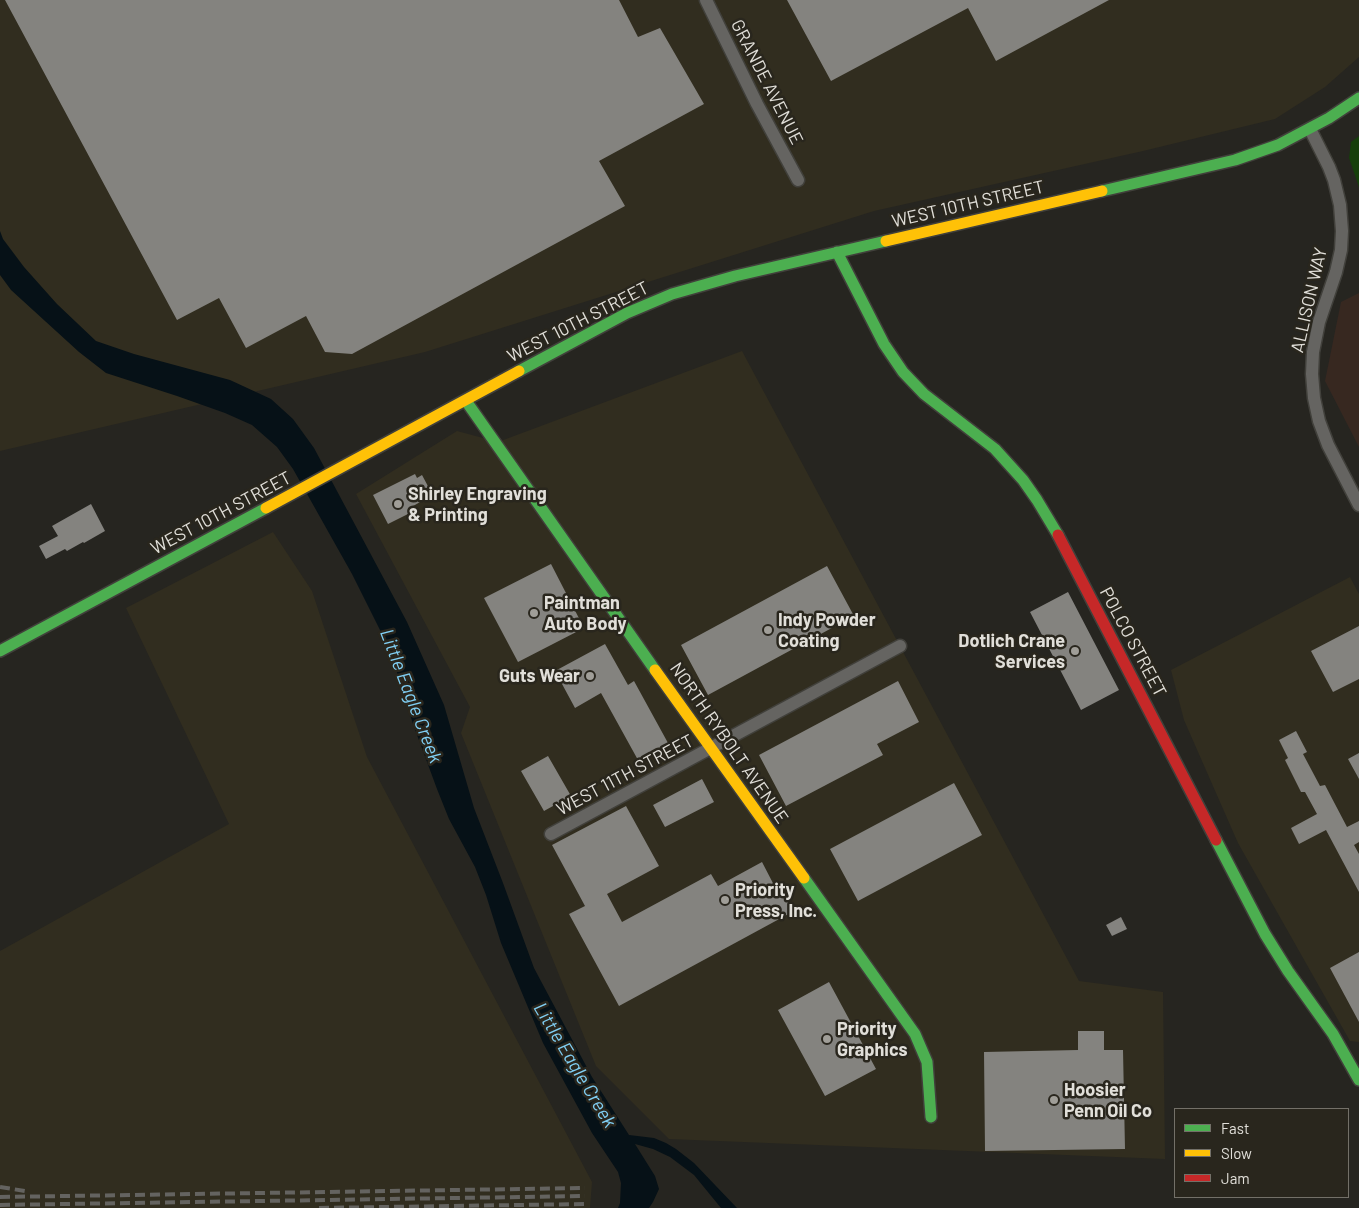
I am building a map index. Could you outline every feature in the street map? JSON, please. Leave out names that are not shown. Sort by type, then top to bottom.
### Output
[{"type":"street","name":"GRANDE AVENUE","points":[[706,0],[757,104],[798,180]]},
{"type":"street","name":"WEST 10TH STREET","points":[[3,650],[627,313],[672,294],[735,276],[837,252],[1212,167],[1257,153],[1310,129],[1359,98]]},
{"type":"street","name":"ALLISON WAY","points":[[1310,129],[1334,180],[1340,205],[1342,231],[1341,250],[1336,272],[1319,322],[1314,346],[1312,362],[1313,392],[1319,421],[1325,438],[1359,505]]},
{"type":"street","name":"POLCO STREET","points":[[837,252],[884,344],[903,372],[924,394],[995,449],[1023,480],[1037,500],[1053,526],[1115,644],[1265,934],[1288,971],[1355,1062],[1359,1080]]},
{"type":"street","name":"NORTH RYBOLT AVENUE","points":[[466,401],[915,1034],[927,1062],[931,1118]]},
{"type":"street","points":[[0,635],[3,650]]},
{"type":"street","name":"WEST 11TH STREET","points":[[551,834],[900,646]]},
{"type":"shaded area","points":[[0,0],[1359,0],[1359,57],[1325,87],[1275,119],[1143,151],[874,211],[425,352],[0,451]]},
{"type":"shaded area","points":[[1359,293],[1359,447],[1325,381],[1341,302]]},
{"type":"shaded area","points":[[742,351],[1079,981],[1163,992],[1165,1159],[669,1139],[596,1066],[461,733],[470,707],[356,494],[457,431],[498,442]]},
{"type":"shaded area","points":[[273,532],[312,591],[367,757],[592,1182],[590,1208],[0,1208],[0,951],[229,824],[126,608]]},
{"type":"shaded area","points":[[1350,577],[1359,594],[1359,1042],[1350,1041],[1238,843],[1184,720],[1171,670]]},
{"type":"green space","points":[[1359,136],[1359,187],[1349,158],[1351,142]]},
{"type":"water","name":"Little Eagle Creek","points":[[0,231],[3,239],[24,267],[57,304],[96,341],[134,354],[230,380],[271,399],[293,419],[314,448],[407,622],[444,705],[474,808],[534,968],[592,1077],[629,1135],[654,1138],[676,1149],[694,1163],[737,1208],[721,1208],[694,1175],[670,1157],[653,1149],[635,1144],[655,1176],[659,1189],[649,1208],[618,1208],[621,1183],[618,1172],[592,1133],[543,1043],[501,943],[475,867],[449,819],[437,789],[413,724],[395,666],[380,630],[352,574],[293,469],[277,447],[252,425],[225,413],[106,373],[79,352],[11,290],[0,275]]},
{"type":"building","points":[[5,0],[619,0],[638,37],[660,28],[704,104],[599,161],[625,206],[352,354],[325,352],[306,316],[246,348],[219,298],[177,320]]},
{"type":"building","points":[[787,0],[1109,0],[996,61],[968,8],[831,81]]},
{"type":"building","name":"Shirley Engraving & Printing","points":[[415,474],[417,478],[422,475],[430,490],[425,493],[427,498],[408,509],[410,513],[388,524],[373,495]]},
{"type":"building","points":[[91,504],[105,531],[84,543],[67,551],[65,549],[46,559],[39,546],[58,536],[52,526]]},
{"type":"building","name":"Paintman Auto Body","points":[[551,564],[584,628],[518,662],[484,598]]},
{"type":"building","name":"Indy Powder Coating","points":[[827,566],[854,616],[708,695],[681,645]]},
{"type":"building","name":"Dotlich Crane Services","points":[[1068,592],[1119,690],[1081,710],[1030,612]]},
{"type":"building","points":[[1359,626],[1359,679],[1333,692],[1311,651]]},
{"type":"building","points":[[605,644],[628,685],[634,681],[668,743],[638,760],[601,693],[575,708],[555,671]]},
{"type":"building","points":[[898,681],[919,722],[877,744],[883,755],[786,806],[759,755]]},
{"type":"building","points":[[1296,731],[1307,752],[1303,754],[1320,786],[1325,785],[1347,827],[1359,821],[1359,842],[1354,845],[1359,854],[1359,892],[1326,830],[1299,844],[1291,828],[1317,814],[1305,792],[1301,792],[1285,760],[1288,758],[1279,740]]},
{"type":"building","points":[[1359,753],[1359,779],[1348,759]]},
{"type":"building","points":[[548,756],[571,796],[544,811],[521,771]]},
{"type":"building","points":[[702,779],[714,802],[665,827],[653,805]]},
{"type":"building","points":[[954,783],[982,835],[858,901],[830,849]]},
{"type":"building","name":"Priority Press, Inc.","points":[[626,806],[659,866],[607,894],[622,922],[711,874],[718,886],[762,862],[776,889],[780,887],[794,911],[619,1006],[569,914],[585,906],[552,845]]},
{"type":"building","points":[[1121,917],[1127,929],[1112,936],[1106,925]]},
{"type":"building","points":[[1359,952],[1359,1022],[1330,968]]},
{"type":"building","name":"Priority Graphics","points":[[829,982],[876,1069],[825,1096],[778,1010]]},
{"type":"building","name":"Hoosier Penn Oil Co","points":[[1078,1031],[1104,1031],[1104,1050],[1123,1050],[1125,1149],[985,1151],[984,1052],[1078,1050]]},
{"type":"railway","points":[[0,1187],[25,1191]]},
{"type":"railway","points":[[0,1197],[585,1188]]},
{"type":"railway","points":[[0,1205],[585,1196]]},
{"type":"railway","points":[[319,1208],[585,1204]]},
{"type":"traffic: fast","points":[[1102,191],[1235,160],[1278,145],[1329,118],[1359,98]]},
{"type":"traffic: fast","points":[[519,371],[627,313],[672,294],[735,276],[886,241]]},
{"type":"traffic: fast","points":[[837,252],[884,344],[903,372],[924,394],[995,449],[1023,480],[1058,535]]},
{"type":"traffic: fast","points":[[466,401],[655,670]]},
{"type":"traffic: fast","points":[[0,651],[266,508]]},
{"type":"traffic: fast","points":[[1216,840],[1265,934],[1288,971],[1333,1034],[1359,1080]]},
{"type":"traffic: fast","points":[[804,878],[915,1034],[927,1062],[931,1117]]},
{"type":"traffic: slow","points":[[886,241],[1102,191]]},
{"type":"traffic: slow","points":[[266,508],[519,371]]},
{"type":"traffic: slow","points":[[655,670],[804,878]]},
{"type":"traffic: jam","points":[[1058,535],[1216,840]]},
{"type":"place","name":"Shirley Engraving & Printing","points":[[398,504]]},
{"type":"place","name":"Paintman Auto Body","points":[[534,613]]},
{"type":"place","name":"Indy Powder Coating","points":[[768,630]]},
{"type":"place","name":"Dotlich Crane Services","points":[[1075,651]]},
{"type":"place","name":"Guts Wear","points":[[590,676]]},
{"type":"place","name":"Priority Press, Inc.","points":[[725,900]]},
{"type":"place","name":"Priority Graphics","points":[[827,1039]]},
{"type":"place","name":"Hoosier Penn Oil Co","points":[[1054,1100]]}]
